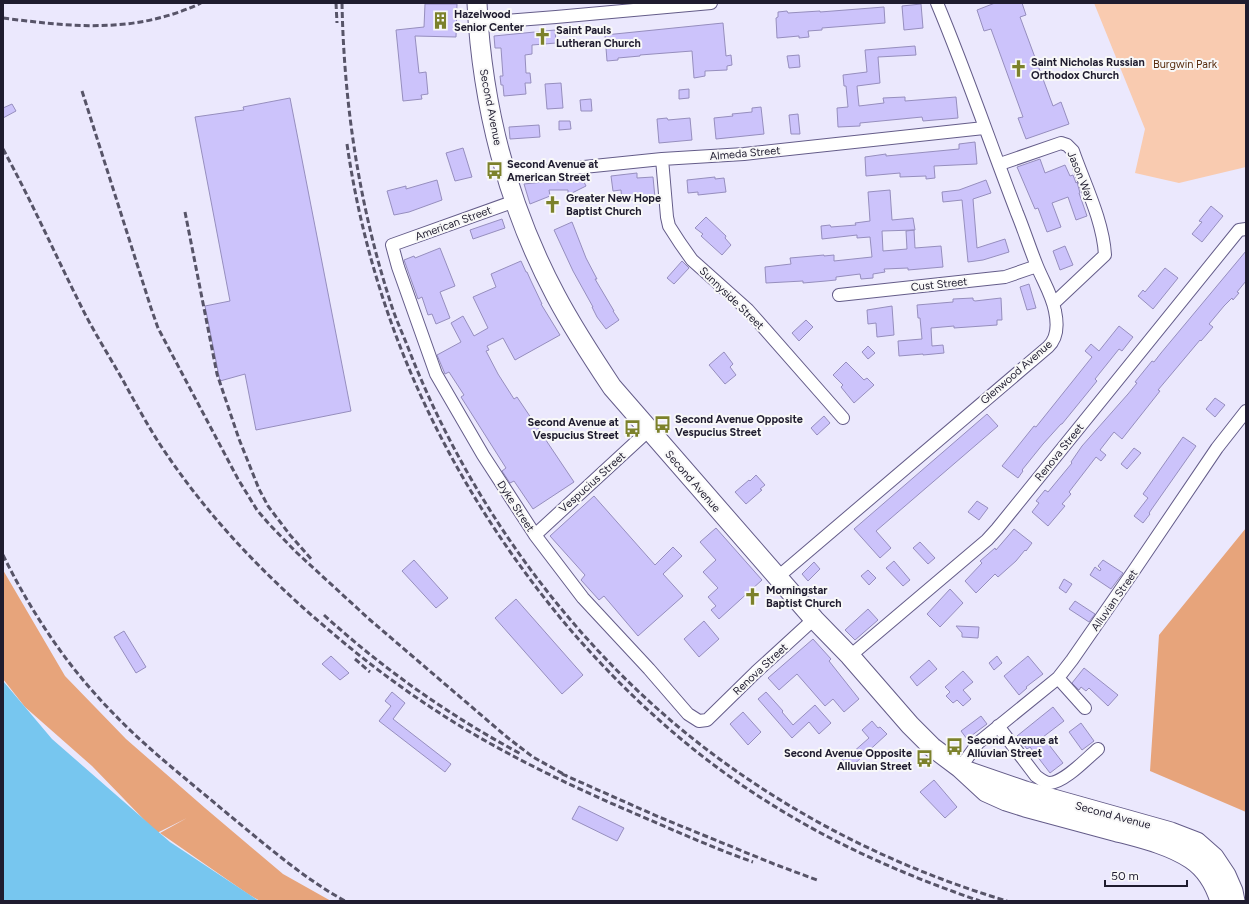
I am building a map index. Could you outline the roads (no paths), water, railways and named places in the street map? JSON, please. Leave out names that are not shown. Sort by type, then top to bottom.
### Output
[{"type":"main road","name":"Second Avenue","points":[[477,3],[478,23],[488,100],[506,174],[515,201],[545,274],[569,320],[612,387],[779,576],[814,619],[850,656],[910,725],[932,747],[960,768],[986,792],[1006,801],[1139,838],[1176,850],[1192,860],[1207,875],[1217,889],[1220,901]]},
{"type":"main road","name":"Second Avenue","points":[[960,768],[1025,792],[1171,832],[1197,842],[1214,857],[1226,875],[1233,891],[1235,901]]},
{"type":"street","points":[[478,23],[628,7],[711,3]]},
{"type":"street","name":"Glenwood Avenue","points":[[779,576],[840,526],[1053,342],[1056,336],[1057,322],[1054,303],[1037,266],[1000,164],[984,128],[959,57],[937,3]]},
{"type":"street","name":"Almeda Street","points":[[506,174],[744,154],[984,128]]},
{"type":"street","name":"Jason Way","points":[[1000,164],[1061,143],[1070,147],[1101,227],[1105,255],[1054,303]]},
{"type":"street","name":"Sunnyside Street","points":[[662,160],[667,217],[669,226],[680,243],[692,260],[748,310],[843,418]]},
{"type":"street","name":"American Street","points":[[392,245],[515,201]]},
{"type":"street","name":"Renova Street","points":[[850,656],[987,540],[1120,379],[1239,230],[1246,229]]},
{"type":"street","name":"Dyke Street","points":[[392,245],[436,374],[483,455],[535,535],[583,598],[649,669],[688,714],[699,721],[707,720]]},
{"type":"street","name":"Cust Street","points":[[839,295],[1005,277],[1037,266]]},
{"type":"street","name":"Alluvian Street","points":[[960,768],[978,743],[1058,678],[1072,660],[1217,448],[1246,412]]},
{"type":"street","name":"Vespucius Street","points":[[535,535],[649,430]]},
{"type":"street","name":"Renova Street","points":[[707,720],[756,672],[814,619]]},
{"type":"street","points":[[1058,678],[1085,708]]},
{"type":"street","points":[[998,726],[1036,776],[1047,783],[1059,780],[1069,774],[1098,749]]},
{"type":"water","points":[[3,681],[52,739],[170,842],[259,901],[3,901]]},
{"type":"railway","points":[[3,18],[54,24],[104,26],[152,20],[176,13],[201,3]]},
{"type":"railway","points":[[336,3],[337,23]]},
{"type":"railway","points":[[342,3],[346,81],[356,158],[371,235],[393,310],[435,411],[466,470],[501,527],[540,582],[583,634],[629,683],[679,727],[732,768],[796,810],[864,846],[934,876],[1007,901]]},
{"type":"railway","points":[[82,91],[158,328],[238,479],[257,510],[296,552],[369,619],[508,738],[533,757],[567,776]]},
{"type":"railway","points":[[347,144],[359,211],[376,276],[398,340],[423,401],[454,461],[488,518],[526,574],[568,627],[612,675],[659,720],[709,762],[763,799],[815,830],[868,857],[980,901]]},
{"type":"railway","points":[[3,149],[85,314],[158,441],[181,474],[219,523],[261,568],[306,611],[362,657],[412,695],[465,729],[530,765],[575,787],[684,835],[753,862]]},
{"type":"railway","points":[[185,212],[217,374],[239,439],[259,489],[268,506],[290,535],[312,560]]},
{"type":"railway","points":[[3,555],[38,618],[51,638],[95,694],[125,725],[168,764],[271,849],[314,882],[345,901]]},
{"type":"railway","points":[[324,615],[346,635],[394,673],[443,708],[521,754]]},
{"type":"railway","points":[[355,659],[370,672]]},
{"type":"railway","points":[[562,774],[659,817],[817,880]]},
{"type":"place","name":"Hazelwood Senior Center","points":[[441,20]]},
{"type":"place","name":"Saint Pauls Lutheran Church","points":[[543,36]]},
{"type":"place","name":"Saint Nicholas Russian Orthodox Church","points":[[1018,68]]},
{"type":"place","name":"Second Avenue at American Street","points":[[494,170]]},
{"type":"place","name":"Greater New Hope Baptist Church","points":[[553,204]]},
{"type":"place","name":"Second Avenue Opposite Vespucius Street","points":[[662,425]]},
{"type":"place","name":"Second Avenue at Vespucius Street","points":[[632,428]]},
{"type":"place","name":"Morningstar Baptist Church","points":[[753,596]]},
{"type":"place","name":"Second Avenue at Alluvian Street","points":[[954,746]]},
{"type":"place","name":"Second Avenue Opposite Alluvian Street","points":[[925,759]]},
{"type":"park label","name":"Burgwin Park","points":[[1185,64]]}]
